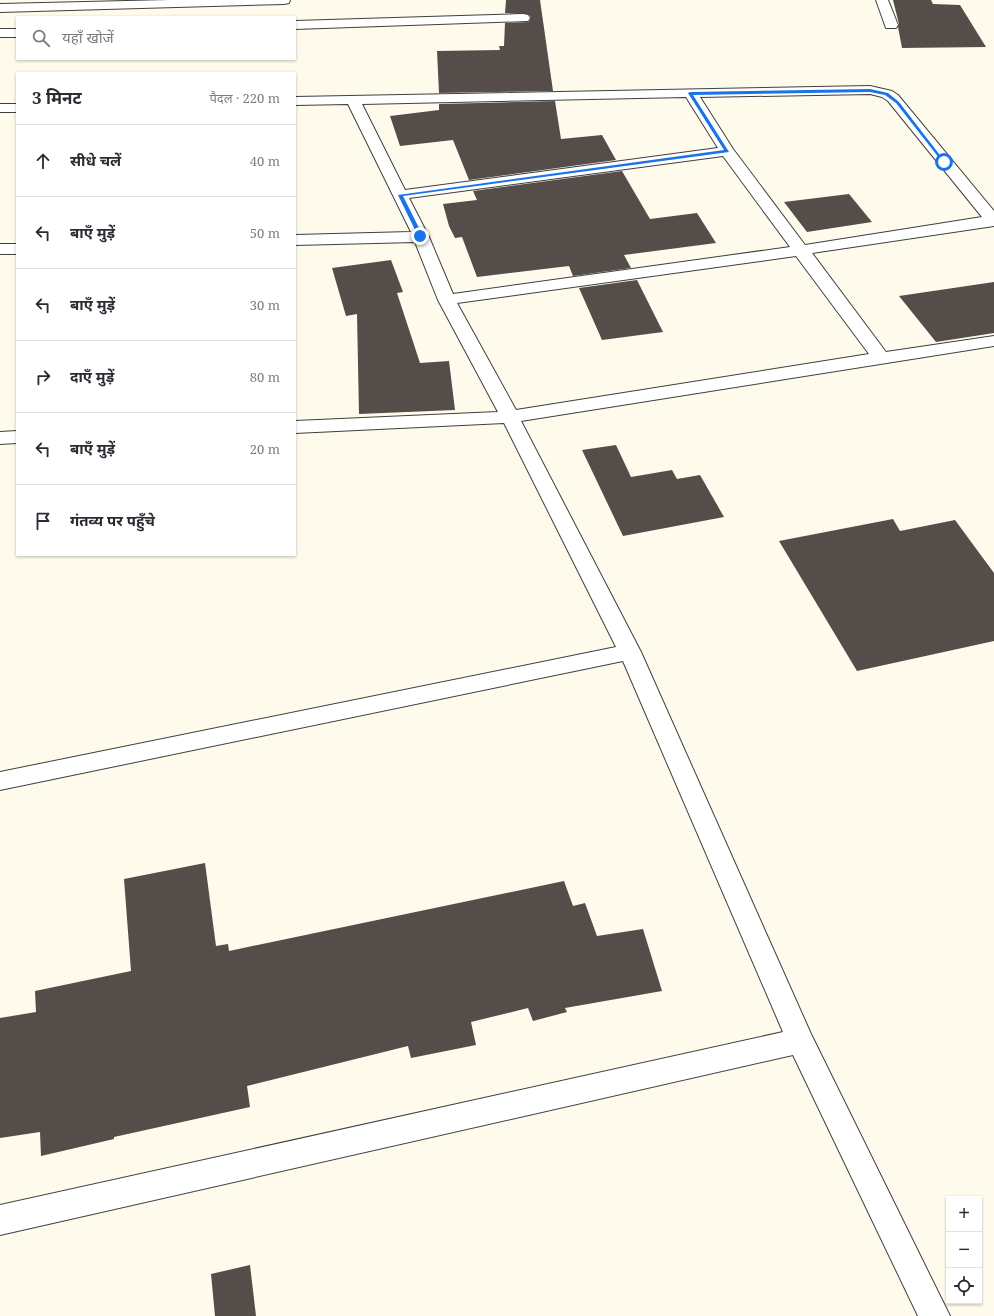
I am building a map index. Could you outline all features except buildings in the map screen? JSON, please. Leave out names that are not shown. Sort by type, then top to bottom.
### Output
[{"type":"street","points":[[0,8],[105,8],[284,0]]},
{"type":"street","points":[[882,0],[891,25]]},
{"type":"street","points":[[296,25],[523,18]]},
{"type":"street","points":[[0,33],[16,33]]},
{"type":"street","points":[[296,101],[870,90],[887,94],[897,102],[944,162],[994,221]]},
{"type":"street","points":[[690,93],[727,151],[881,358]]},
{"type":"street","points":[[353,100],[420,236],[447,300],[510,417],[630,652],[800,1041],[934,1316]]},
{"type":"street","points":[[0,108],[16,108]]},
{"type":"street","points":[[400,195],[727,151]]},
{"type":"street","points":[[447,300],[802,250],[994,221]]},
{"type":"street","points":[[296,240],[420,236]]},
{"type":"street","points":[[0,250],[16,249]]},
{"type":"street","points":[[296,427],[510,417],[994,341]]},
{"type":"street","points":[[0,438],[16,438]]},
{"type":"street","points":[[0,781],[630,652]]},
{"type":"street","points":[[0,1220],[800,1041]]},
{"type":"route","points":[[420,236],[400,195],[727,151],[690,93],[870,90],[887,94],[897,102],[944,162]]}]
